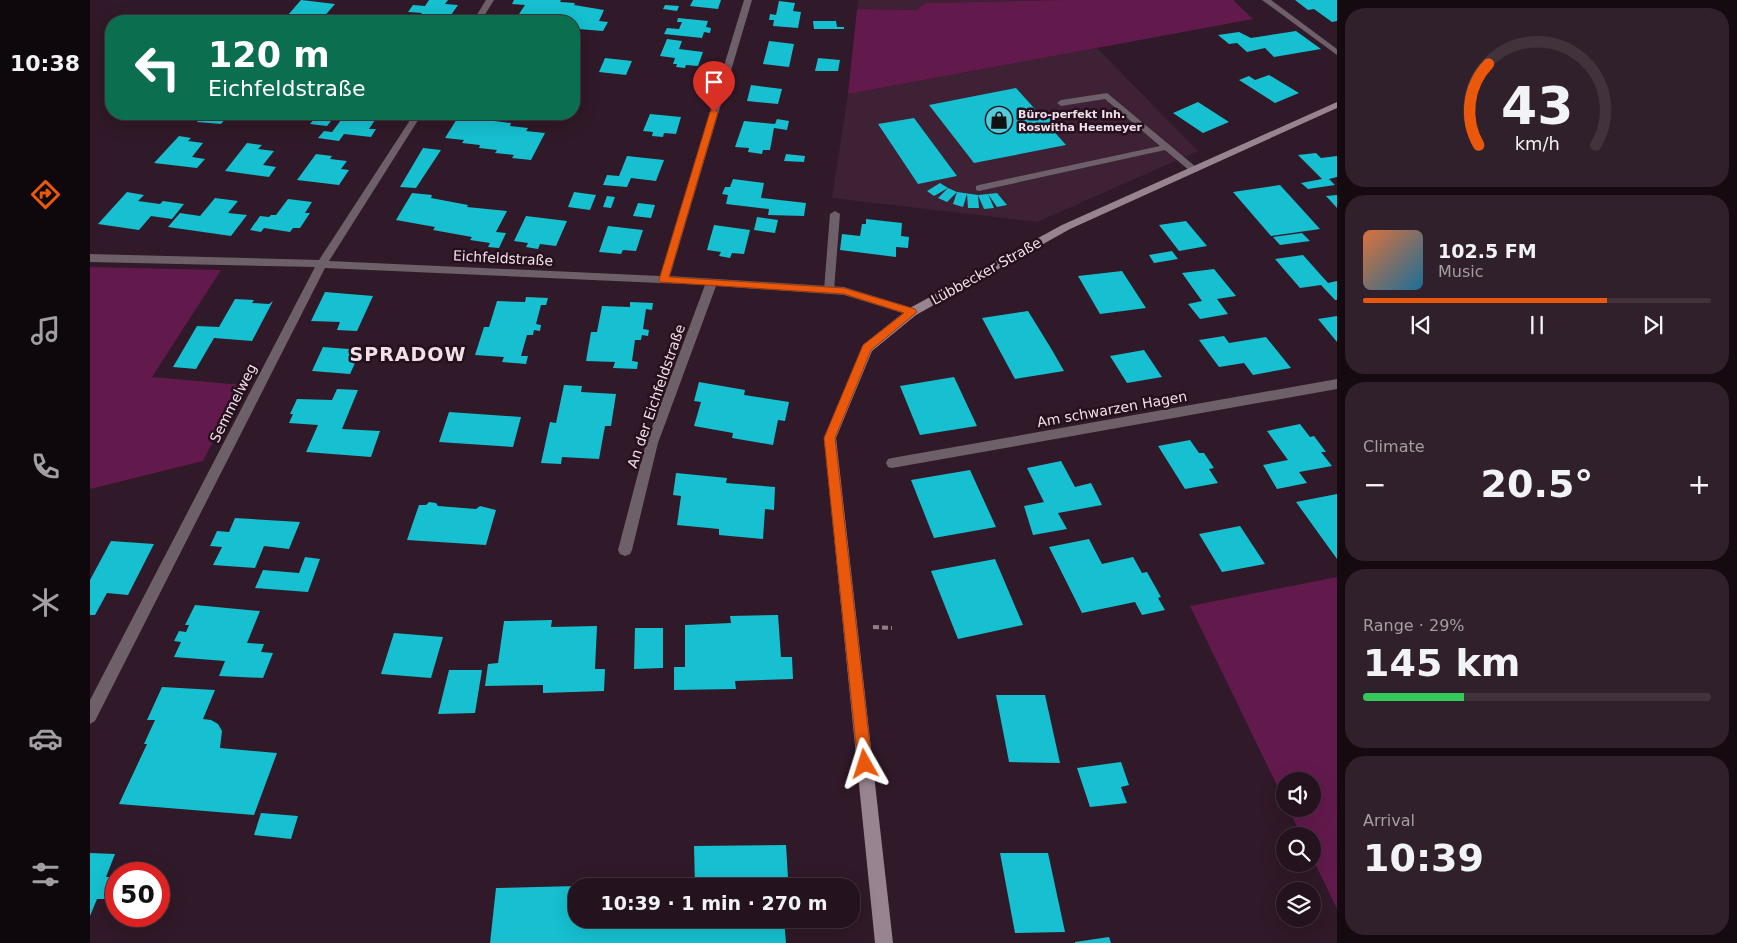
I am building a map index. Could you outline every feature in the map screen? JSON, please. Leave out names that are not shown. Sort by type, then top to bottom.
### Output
[{"type":"main road","name":"Lübbecker Straße","points":[[884,943],[830,438],[867,348],[912,312],[1066,227],[1337,105]]},
{"type":"street","points":[[481,15],[490,0]]},
{"type":"street","points":[[664,280],[748,0]]},
{"type":"street","points":[[1266,0],[1337,53]]},
{"type":"street","points":[[1060,104],[1107,96],[1193,169]]},
{"type":"street","name":"Semmelweg","points":[[90,716],[322,264],[414,120]]},
{"type":"street","points":[[979,188],[1166,147]]},
{"type":"street","points":[[829,290],[835,214]]},
{"type":"street","name":"Eichfeldstraße","points":[[90,258],[322,264],[712,282],[844,291],[912,312]]},
{"type":"street","name":"An der Eichfeldstraße","points":[[625,550],[652,443],[712,282]]},
{"type":"street","name":"Am schwarzen Hagen","points":[[892,464],[1337,384]]},
{"type":"shaded area","points":[[858,0],[1066,0],[926,3],[917,10],[857,9]]},
{"type":"shaded area","points":[[1066,0],[1233,0],[1253,19],[848,94],[857,9],[916,10],[926,3]]},
{"type":"shaded area","points":[[1097,48],[1198,151],[1037,222],[832,198],[848,94]]},
{"type":"shaded area","points":[[90,267],[221,270],[152,377],[242,385],[203,461],[90,489]]},
{"type":"shaded area","points":[[1337,577],[1337,909],[1319,872],[1321,872],[1321,827],[1297,827],[1292,817],[1321,817],[1321,772],[1276,772],[1276,783],[1190,606]]},
{"type":"building","points":[[301,0],[335,4],[325,15],[288,15]]},
{"type":"building","points":[[429,0],[448,0],[445,4],[458,5],[451,15],[420,15],[422,13],[408,12],[413,5],[425,6]]},
{"type":"building","points":[[514,0],[561,0],[560,2],[575,3],[574,5],[604,10],[599,21],[608,22],[603,31],[580,29],[580,15],[519,14],[525,5],[512,4]]},
{"type":"building","points":[[693,0],[721,0],[718,9],[690,6]]},
{"type":"building","points":[[1295,0],[1337,0],[1337,21],[1332,22],[1314,9],[1308,10]]},
{"type":"building","points":[[779,1],[795,3],[793,11],[801,12],[798,28],[773,26],[774,20],[769,20],[770,14],[776,15]]},
{"type":"building","points":[[665,5],[679,6],[677,11],[663,9]]},
{"type":"building","points":[[678,18],[708,21],[706,27],[711,28],[710,33],[704,32],[702,38],[664,34],[667,28],[679,29],[682,22],[677,22]]},
{"type":"building","points":[[813,21],[836,21],[837,27],[844,27],[844,29],[814,29]]},
{"type":"building","points":[[1296,31],[1321,49],[1274,57],[1265,48],[1247,52],[1237,43],[1229,44],[1218,35],[1239,32],[1251,38]]},
{"type":"building","points":[[667,39],[682,41],[679,49],[703,52],[698,66],[686,65],[685,68],[676,67],[677,64],[673,64],[675,58],[660,56]]},
{"type":"building","points":[[769,41],[794,44],[789,67],[763,64]]},
{"type":"building","points":[[605,58],[632,61],[626,75],[599,72]]},
{"type":"building","points":[[818,58],[840,60],[838,71],[815,71]]},
{"type":"building","points":[[1269,75],[1299,93],[1275,103],[1239,80],[1249,76],[1255,80]]},
{"type":"building","points":[[751,85],[782,89],[778,104],[747,101]]},
{"type":"building","points":[[1016,88],[1043,118],[1049,117],[1057,126],[1050,127],[1066,145],[974,163],[929,105]]},
{"type":"building","points":[[1198,102],[1229,122],[1203,133],[1173,113]]},
{"type":"building","points":[[650,114],[681,117],[676,134],[664,133],[663,137],[652,136],[653,132],[643,131]]},
{"type":"building","points":[[914,118],[957,176],[918,184],[878,124]]},
{"type":"building","points":[[777,119],[789,121],[787,130],[774,128],[770,150],[763,150],[762,154],[748,152],[749,148],[735,147],[744,121],[775,124]]},
{"type":"building","points":[[199,120],[224,120],[221,124],[197,122]]},
{"type":"building","points":[[313,120],[332,120],[327,126],[310,124]]},
{"type":"building","points":[[341,120],[375,120],[369,129],[376,129],[371,137],[344,134],[339,141],[318,138],[324,131],[332,132]]},
{"type":"building","points":[[456,120],[494,120],[511,123],[510,126],[528,128],[526,131],[545,133],[531,160],[512,158],[514,155],[495,153],[497,150],[479,148],[480,145],[462,143],[464,140],[445,138]]},
{"type":"building","points":[[179,136],[191,138],[188,141],[203,143],[192,157],[205,159],[197,168],[154,163]]},
{"type":"building","points":[[247,143],[262,145],[258,149],[274,151],[263,165],[276,167],[269,177],[225,171]]},
{"type":"building","points":[[423,148],[441,150],[416,188],[400,187]]},
{"type":"building","points":[[1316,153],[1321,158],[1337,156],[1337,177],[1329,179],[1335,185],[1308,189],[1301,183],[1322,179],[1298,155]]},
{"type":"building","points":[[316,154],[332,156],[330,159],[347,161],[341,169],[349,170],[339,185],[297,180]]},
{"type":"building","points":[[786,154],[805,156],[804,162],[784,161]]},
{"type":"building","points":[[627,156],[664,160],[656,181],[631,178],[627,187],[603,185],[607,175],[619,176]]},
{"type":"building","points":[[733,179],[764,183],[761,198],[806,203],[804,216],[768,215],[769,209],[726,204],[728,195],[722,194],[725,187],[730,187]]},
{"type":"building","points":[[940,183],[948,188],[934,196],[927,191]]},
{"type":"building","points":[[1280,185],[1320,229],[1271,236],[1233,192]]},
{"type":"building","points":[[948,188],[957,192],[947,202],[938,198]]},
{"type":"building","points":[[127,192],[144,195],[138,201],[160,204],[163,201],[184,204],[172,219],[151,216],[139,230],[98,224]]},
{"type":"building","points":[[574,192],[596,195],[590,210],[568,207]]},
{"type":"building","points":[[957,192],[978,195],[979,208],[968,208],[967,194],[963,207],[953,204]]},
{"type":"building","points":[[412,193],[432,195],[431,198],[468,205],[467,207],[507,211],[496,232],[506,233],[499,248],[488,247],[490,243],[470,240],[472,237],[433,230],[435,227],[396,220]]},
{"type":"building","points":[[997,193],[1007,205],[997,207],[988,194]]},
{"type":"building","points":[[988,194],[994,208],[984,209],[978,195]]},
{"type":"building","points":[[1337,195],[1337,208],[1326,196]]},
{"type":"building","points":[[607,196],[615,197],[611,208],[603,207]]},
{"type":"building","points":[[215,198],[238,201],[228,213],[247,215],[231,236],[168,227],[180,213],[200,216]]},
{"type":"building","points":[[288,199],[312,202],[305,213],[310,213],[300,228],[293,228],[290,232],[264,228],[261,232],[250,230],[260,216],[269,217],[276,215]]},
{"type":"building","points":[[638,203],[655,205],[651,218],[633,216]]},
{"type":"building","points":[[526,216],[567,221],[556,246],[540,244],[538,249],[526,247],[528,243],[514,241]]},
{"type":"building","points":[[757,217],[778,220],[775,233],[754,230]]},
{"type":"building","points":[[866,219],[902,223],[901,236],[909,237],[908,248],[896,247],[896,257],[840,250],[842,234],[860,236],[862,224],[866,224]]},
{"type":"building","points":[[1186,221],[1207,246],[1179,251],[1159,225]]},
{"type":"building","points":[[714,225],[750,230],[744,254],[732,253],[730,258],[719,256],[721,252],[707,250]]},
{"type":"building","points":[[608,226],[643,230],[636,251],[623,250],[621,254],[599,252]]},
{"type":"building","points":[[1302,233],[1310,241],[1280,245],[1273,237]]},
{"type":"building","points":[[1172,251],[1178,259],[1154,263],[1149,255]]},
{"type":"building","points":[[1303,255],[1328,283],[1337,281],[1337,300],[1321,285],[1300,288],[1275,259]]},
{"type":"building","points":[[1214,269],[1236,296],[1217,299],[1228,314],[1200,319],[1188,304],[1202,301],[1182,273]]},
{"type":"building","points":[[1122,271],[1146,308],[1100,314],[1078,276]]},
{"type":"building","points":[[325,292],[373,296],[357,331],[337,330],[340,322],[311,321]]},
{"type":"building","points":[[526,297],[548,298],[546,305],[541,305],[536,324],[541,325],[540,331],[534,330],[533,335],[527,335],[521,356],[528,356],[526,364],[502,362],[504,357],[475,355],[484,327],[489,327],[497,301],[525,302]]},
{"type":"building","points":[[235,299],[254,300],[252,303],[269,304],[273,301],[252,341],[214,338],[196,369],[173,367],[197,326],[219,327]]},
{"type":"building","points":[[630,302],[653,303],[652,310],[646,309],[643,329],[649,330],[648,336],[642,335],[641,340],[635,340],[632,361],[638,362],[637,369],[613,368],[615,362],[586,361],[591,332],[597,332],[602,306],[630,307]]},
{"type":"building","points":[[1028,311],[1064,371],[1015,379],[982,318]]},
{"type":"building","points":[[1337,316],[1337,342],[1318,319]]},
{"type":"building","points":[[1224,336],[1229,343],[1266,337],[1291,368],[1253,375],[1244,363],[1219,367],[1199,340]]},
{"type":"building","points":[[323,347],[361,350],[350,374],[312,371]]},
{"type":"building","points":[[1144,350],[1162,377],[1127,383],[1110,356]]},
{"type":"building","points":[[954,377],[977,426],[920,435],[900,386]]},
{"type":"building","points":[[699,382],[745,390],[744,395],[789,402],[785,421],[778,420],[773,445],[732,438],[733,433],[694,426],[701,402],[694,401]]},
{"type":"building","points":[[564,385],[582,386],[581,392],[616,394],[611,426],[605,426],[599,459],[562,457],[561,464],[541,463],[550,422],[556,423]]},
{"type":"building","points":[[337,389],[358,390],[342,429],[380,431],[371,457],[306,452],[318,425],[289,423],[293,414],[290,414],[297,399],[332,400]]},
{"type":"building","points":[[449,412],[521,417],[513,447],[439,442]]},
{"type":"building","points":[[1300,424],[1310,437],[1314,436],[1326,452],[1321,452],[1332,466],[1299,472],[1307,483],[1277,489],[1263,465],[1288,460],[1267,431]]},
{"type":"building","points":[[1190,440],[1199,453],[1204,453],[1214,468],[1209,469],[1218,483],[1185,489],[1158,446]]},
{"type":"building","points":[[1061,461],[1075,487],[1091,483],[1102,505],[1058,513],[1067,529],[1033,535],[1024,506],[1044,502],[1027,468]]},
{"type":"building","points":[[970,470],[996,527],[934,538],[911,480]]},
{"type":"building","points":[[676,473],[727,478],[726,483],[775,487],[774,510],[765,509],[763,539],[719,535],[719,529],[677,525],[681,496],[673,495]]},
{"type":"building","points":[[1337,494],[1337,559],[1296,502]]},
{"type":"building","points":[[429,502],[436,503],[438,506],[476,509],[480,506],[496,510],[486,545],[407,540],[419,505],[426,505]]},
{"type":"building","points":[[235,518],[300,522],[289,549],[264,546],[255,568],[213,565],[222,547],[210,546],[217,531],[229,532]]},
{"type":"building","points":[[1240,526],[1265,564],[1222,572],[1199,534]]},
{"type":"building","points":[[1089,539],[1102,564],[1133,557],[1142,573],[1147,572],[1161,597],[1158,598],[1165,610],[1142,615],[1135,602],[1082,613],[1049,547]]},
{"type":"building","points":[[111,541],[154,544],[128,595],[107,593],[95,615],[90,615],[90,580]]},
{"type":"building","points":[[305,557],[320,559],[308,592],[255,588],[263,570],[299,573]]},
{"type":"building","points":[[995,559],[1023,625],[958,639],[931,571]]},
{"type":"building","points":[[195,605],[260,611],[247,643],[264,644],[261,652],[273,653],[263,678],[219,676],[225,661],[174,657],[181,642],[174,641],[179,631],[186,632],[189,625],[185,625]]},
{"type":"building","points":[[778,615],[781,657],[792,657],[793,679],[735,681],[736,689],[674,690],[674,667],[685,667],[685,625],[731,623],[730,616]]},
{"type":"building","points":[[552,620],[551,627],[597,626],[595,669],[605,669],[604,691],[543,693],[543,685],[485,686],[488,664],[498,663],[504,621]]},
{"type":"building","points":[[635,628],[663,628],[663,668],[634,669]]},
{"type":"building","points":[[394,633],[443,637],[431,678],[381,674]]},
{"type":"building","points":[[449,670],[482,670],[475,713],[438,714]]},
{"type":"building","points":[[162,687],[215,690],[203,719],[211,720],[218,724],[222,731],[220,748],[277,753],[254,815],[119,804],[147,744],[144,744],[155,720],[147,720]]},
{"type":"building","points":[[996,695],[1045,695],[1060,763],[1009,762]]},
{"type":"building","points":[[1121,762],[1129,785],[1121,787],[1127,803],[1090,807],[1077,768]]},
{"type":"building","points":[[261,813],[298,816],[291,839],[254,835]]},
{"type":"building","points":[[786,845],[788,878],[695,878],[694,846]]},
{"type":"building","points":[[90,853],[115,854],[112,862],[105,862],[105,899],[97,899],[90,916]]},
{"type":"building","points":[[1000,853],[1048,853],[1065,932],[1015,933]]},
{"type":"building","points":[[568,886],[568,928],[785,928],[786,943],[490,943],[496,888]]},
{"type":"building","points":[[1109,937],[1111,943],[1075,943],[1075,942]]},
{"type":"place","name":"Büro-perfekt Inh. Roswitha Heemeyer","points":[[999,120]]},
{"type":"district","name":"SPRADOW","points":[[408,354]]},
{"type":"route","points":[[714,112],[664,280],[844,291],[912,312],[867,348],[830,438],[865,764]]}]
